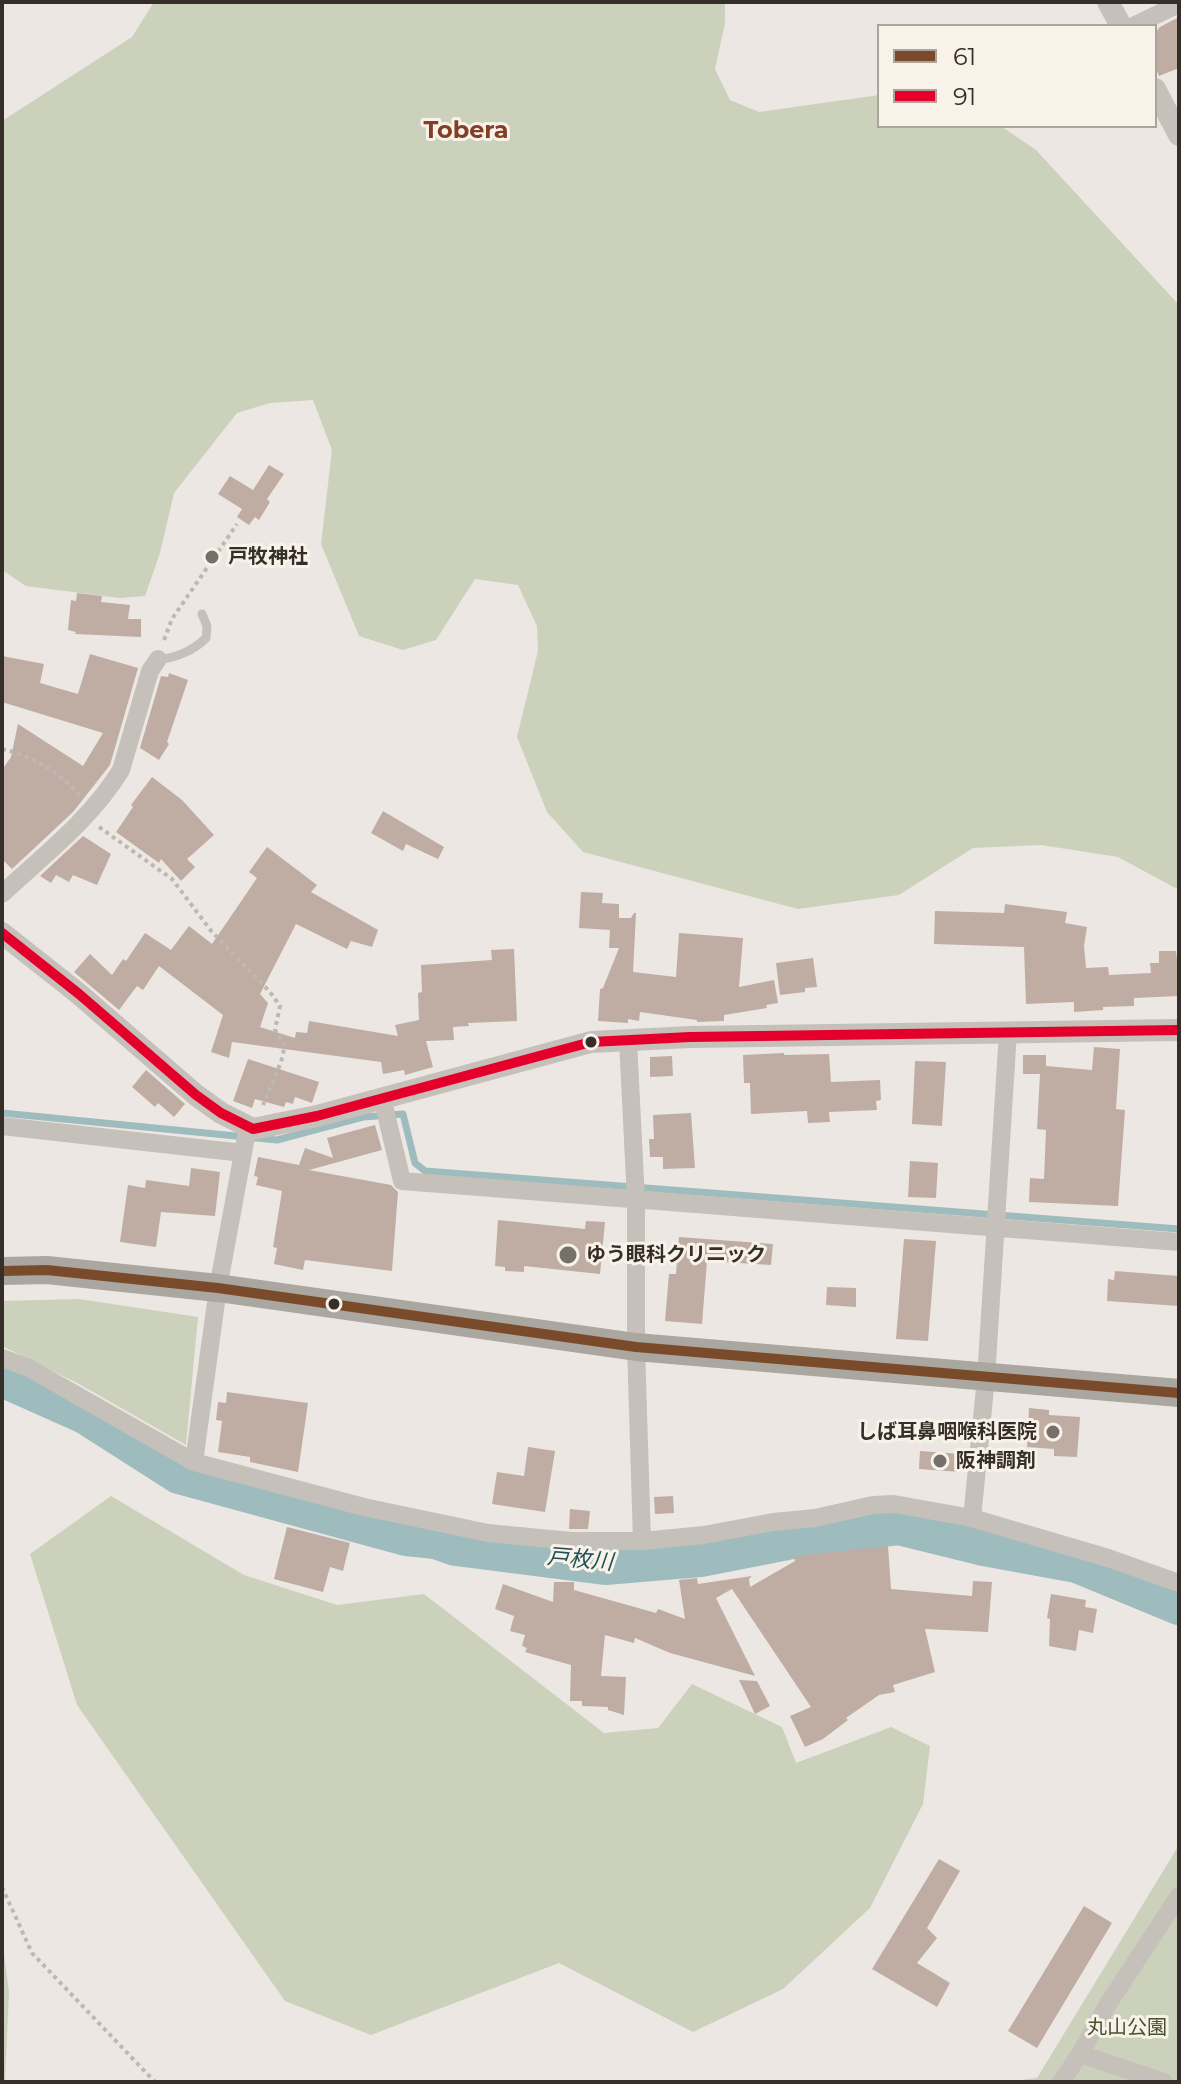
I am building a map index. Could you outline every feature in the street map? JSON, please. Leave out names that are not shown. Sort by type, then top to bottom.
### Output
[{"type":"highway","points":[[2,1271],[47,1270],[218,1288],[636,1347],[1179,1393]]},
{"type":"street","points":[[1108,2],[1120,24]]},
{"type":"street","points":[[1137,24],[1179,4]]},
{"type":"street","points":[[1157,92],[1176,123]]},
{"type":"street","points":[[2,894],[99,803],[121,770],[150,671],[158,659]]},
{"type":"street","points":[[2,933],[79,994],[196,1095],[221,1113],[251,1128],[317,1116],[591,1042],[690,1037],[1179,1030]]},
{"type":"street","points":[[972,1518],[986,1378],[1008,1032]]},
{"type":"street","points":[[628,1041],[636,1200],[636,1347],[642,1541]]},
{"type":"street","points":[[382,1097],[402,1181],[1179,1242]]},
{"type":"street","points":[[2,1126],[243,1153]]},
{"type":"street","points":[[194,1462],[218,1288],[243,1153],[251,1128]]},
{"type":"street","points":[[2,1358],[29,1368],[194,1462],[364,1507],[488,1533],[571,1541],[642,1541],[704,1535],[894,1504],[972,1518],[1108,1558],[1179,1583]]},
{"type":"street","points":[[1061,2082],[1179,1896]]},
{"type":"street","points":[[1080,2054],[1164,2082]]},
{"type":"lane","points":[[158,659],[186,652],[206,638],[207,626],[202,614]]},
{"type":"path","points":[[158,659],[172,619],[237,524]]},
{"type":"path","points":[[2,749],[23,754],[54,772],[76,792],[88,813],[172,879],[212,932],[280,1006],[275,1030],[285,1045],[283,1054],[251,1128]]},
{"type":"path","points":[[2,1887],[32,1953],[155,2082]]},
{"type":"green space","points":[[154,2],[725,2],[725,23],[715,69],[730,100],[759,112],[877,95],[877,128],[1004,128],[1036,150],[1179,305],[1179,890],[1118,857],[1041,845],[973,848],[899,895],[798,909],[583,852],[547,812],[517,737],[538,651],[537,626],[518,585],[475,579],[436,640],[403,650],[359,636],[321,544],[332,450],[313,400],[270,403],[237,413],[174,493],[160,553],[145,596],[120,598],[26,586],[2,570],[2,121],[132,37]]},
{"type":"green space","points":[[79,1299],[198,1317],[186,1445],[79,1384],[2,1346],[2,1301]]},
{"type":"green space","points":[[111,1496],[244,1575],[337,1605],[424,1594],[604,1733],[658,1728],[692,1684],[782,1727],[796,1763],[891,1727],[930,1746],[923,1804],[870,1908],[783,1989],[693,2032],[559,1963],[371,2035],[285,2001],[77,1705],[30,1554]]},
{"type":"green space","name":"丸山公園","points":[[1179,1845],[1179,2082],[1005,2082],[1037,2078]]},
{"type":"green space","points":[[2,1938],[9,1992],[5,2082],[2,2082]]},
{"type":"building","points":[[1179,17],[1179,68],[1159,76],[1157,31]]},
{"type":"building","points":[[269,465],[284,474],[267,499],[270,502],[259,520],[255,517],[249,525],[237,517],[242,509],[218,494],[230,476],[253,490]]},
{"type":"building","points":[[77,593],[102,596],[101,602],[130,605],[128,619],[141,619],[141,637],[75,634],[68,630],[71,600],[76,601]]},
{"type":"building","points":[[90,654],[138,668],[110,765],[73,812],[12,869],[2,859],[2,770],[11,757],[18,724],[83,766],[103,733],[2,702],[2,656],[44,664],[40,683],[78,694]]},
{"type":"building","points":[[169,673],[188,680],[167,742],[169,744],[159,760],[140,748],[161,676],[168,677]]},
{"type":"building","points":[[152,777],[182,800],[214,835],[187,859],[195,867],[181,881],[161,859],[159,863],[116,832]]},
{"type":"building","points":[[383,811],[444,847],[438,859],[406,844],[403,851],[371,833]]},
{"type":"building","points":[[83,836],[111,854],[97,885],[73,875],[69,882],[56,875],[51,883],[40,876]]},
{"type":"building","points":[[267,847],[317,885],[311,892],[378,930],[372,947],[351,941],[347,949],[296,924],[260,994],[268,1003],[260,1027],[295,1038],[296,1032],[307,1033],[309,1021],[398,1036],[395,1025],[419,1020],[421,965],[492,960],[491,950],[514,949],[517,1021],[468,1023],[469,1026],[453,1027],[454,1040],[426,1041],[433,1067],[405,1075],[404,1070],[383,1074],[381,1062],[232,1042],[229,1058],[211,1052],[223,1015],[159,966],[143,990],[137,986],[119,1010],[74,972],[90,954],[112,975],[145,933],[171,950],[189,926],[212,944],[257,878],[249,872]]},
{"type":"building","points":[[581,892],[603,893],[602,903],[619,904],[619,918],[631,918],[636,913],[633,972],[676,977],[679,933],[743,938],[739,987],[774,980],[778,1003],[766,1005],[767,1008],[724,1015],[724,1021],[697,1022],[640,1012],[639,1021],[598,1021],[600,989],[619,948],[609,948],[610,930],[579,928]]},
{"type":"building","points":[[1005,904],[1067,912],[1065,923],[1087,927],[1084,946],[1086,968],[1108,967],[1109,975],[1151,973],[1150,963],[1159,963],[1159,951],[1176,951],[1179,996],[1134,998],[1134,1006],[1074,1012],[1074,1002],[1026,1004],[1024,947],[934,944],[935,911],[1004,913]]},
{"type":"building","points":[[813,958],[817,987],[780,995],[776,963]]},
{"type":"building","points":[[1094,1047],[1120,1049],[1116,1109],[1125,1110],[1118,1206],[1029,1202],[1030,1178],[1044,1179],[1046,1130],[1037,1129],[1040,1074],[1023,1074],[1023,1055],[1046,1055],[1046,1066],[1092,1070]]},
{"type":"building","points":[[829,1054],[831,1082],[880,1080],[881,1100],[876,1101],[877,1110],[829,1112],[830,1122],[808,1123],[807,1111],[751,1114],[750,1083],[744,1083],[743,1055]]},
{"type":"building","points":[[672,1056],[673,1076],[650,1077],[650,1057]]},
{"type":"building","points":[[248,1059],[319,1082],[312,1103],[295,1097],[293,1104],[286,1102],[284,1107],[255,1099],[252,1108],[233,1101]]},
{"type":"building","points":[[915,1061],[946,1062],[942,1126],[912,1124]]},
{"type":"building","points":[[146,1070],[185,1104],[174,1117],[158,1103],[155,1107],[132,1087]]},
{"type":"building","points":[[691,1113],[695,1168],[663,1169],[663,1157],[650,1157],[649,1139],[654,1139],[653,1115]]},
{"type":"building","points":[[375,1125],[382,1150],[309,1170],[391,1185],[398,1192],[392,1271],[305,1260],[303,1270],[274,1264],[277,1248],[273,1247],[282,1191],[256,1185],[258,1177],[254,1176],[258,1157],[299,1165],[305,1148],[333,1158],[327,1138]]},
{"type":"building","points":[[910,1161],[938,1163],[936,1198],[908,1197]]},
{"type":"building","points":[[191,1168],[220,1172],[215,1216],[161,1212],[156,1247],[120,1242],[128,1185],[145,1188],[146,1180],[189,1186]]},
{"type":"building","points":[[498,1220],[585,1229],[586,1221],[605,1222],[600,1274],[524,1266],[524,1272],[505,1271],[505,1267],[495,1266]]},
{"type":"building","points":[[679,1237],[773,1244],[771,1265],[707,1261],[702,1324],[665,1321],[669,1274],[676,1274]]},
{"type":"building","points":[[904,1239],[936,1241],[928,1341],[896,1339]]},
{"type":"building","points":[[1115,1271],[1179,1276],[1179,1306],[1107,1301],[1108,1279],[1114,1280]]},
{"type":"building","points":[[827,1287],[856,1288],[856,1307],[826,1305]]},
{"type":"building","points":[[227,1392],[308,1403],[298,1472],[250,1462],[250,1457],[218,1452],[222,1421],[216,1420],[218,1402],[226,1403]]},
{"type":"building","name":"しば耳鼻咽喉科医院","points":[[1029,1408],[1049,1410],[1049,1415],[1080,1417],[1077,1457],[1054,1456],[1054,1449],[1027,1447]]},
{"type":"building","points":[[528,1447],[555,1451],[545,1512],[492,1504],[497,1472],[524,1476]]},
{"type":"building","name":"阪神調剤","points":[[920,1451],[961,1454],[960,1472],[919,1469]]},
{"type":"building","points":[[673,1496],[674,1513],[655,1514],[654,1497]]},
{"type":"building","points":[[570,1509],[590,1511],[588,1529],[569,1529]]},
{"type":"building","points":[[287,1527],[350,1543],[343,1571],[330,1567],[323,1592],[274,1579]]},
{"type":"building","points":[[888,1546],[891,1589],[972,1596],[973,1581],[992,1582],[988,1632],[925,1629],[935,1672],[893,1685],[895,1692],[879,1695],[823,1739],[805,1747],[790,1716],[811,1707],[732,1589],[716,1598],[755,1676],[670,1653],[635,1638],[634,1643],[605,1635],[601,1676],[626,1677],[624,1715],[608,1710],[608,1707],[582,1706],[582,1701],[570,1701],[571,1665],[525,1652],[527,1648],[522,1646],[525,1635],[510,1631],[514,1616],[495,1609],[503,1584],[553,1602],[554,1582],[574,1582],[574,1590],[656,1613],[658,1609],[685,1619],[679,1580],[697,1578],[698,1584],[752,1576],[749,1579],[750,1587],[795,1561],[794,1556]]},
{"type":"building","points":[[1051,1594],[1086,1600],[1085,1607],[1097,1609],[1093,1633],[1079,1630],[1076,1651],[1049,1646],[1050,1619],[1047,1618]]},
{"type":"building","points":[[739,1680],[757,1681],[770,1706],[755,1714]]},
{"type":"building","points":[[939,1859],[960,1871],[927,1928],[937,1938],[917,1963],[950,1983],[937,2007],[872,1969]]},
{"type":"building","points":[[1084,1906],[1112,1923],[1037,2048],[1008,2031]]},
{"type":"waterway","points":[[2,1113],[277,1140],[363,1117],[403,1114],[415,1163],[425,1171],[1179,1229]]},
{"type":"waterway","name":"戸枚川","points":[[2,1377],[85,1414],[179,1474],[406,1536],[436,1539],[456,1546],[605,1565],[700,1557],[787,1540],[899,1525],[984,1546],[1077,1563],[1179,1605]]},
{"type":"transit line","name":"91","points":[[2,933],[79,994],[196,1095],[221,1113],[253,1129],[317,1116],[591,1042],[690,1037],[1179,1030]]},
{"type":"transit line","name":"61","points":[[2,1271],[47,1270],[218,1288],[636,1347],[1179,1393]]},
{"type":"place","name":"戸牧神社","points":[[212,557]]},
{"type":"place","name":"ゆう眼科クリニック","points":[[568,1255]]},
{"type":"place","name":"しば耳鼻咽喉科医院","points":[[1053,1432]]},
{"type":"place","name":"阪神調剤","points":[[940,1461]]},
{"type":"district","name":"Tobera","points":[[466,131]]}]
